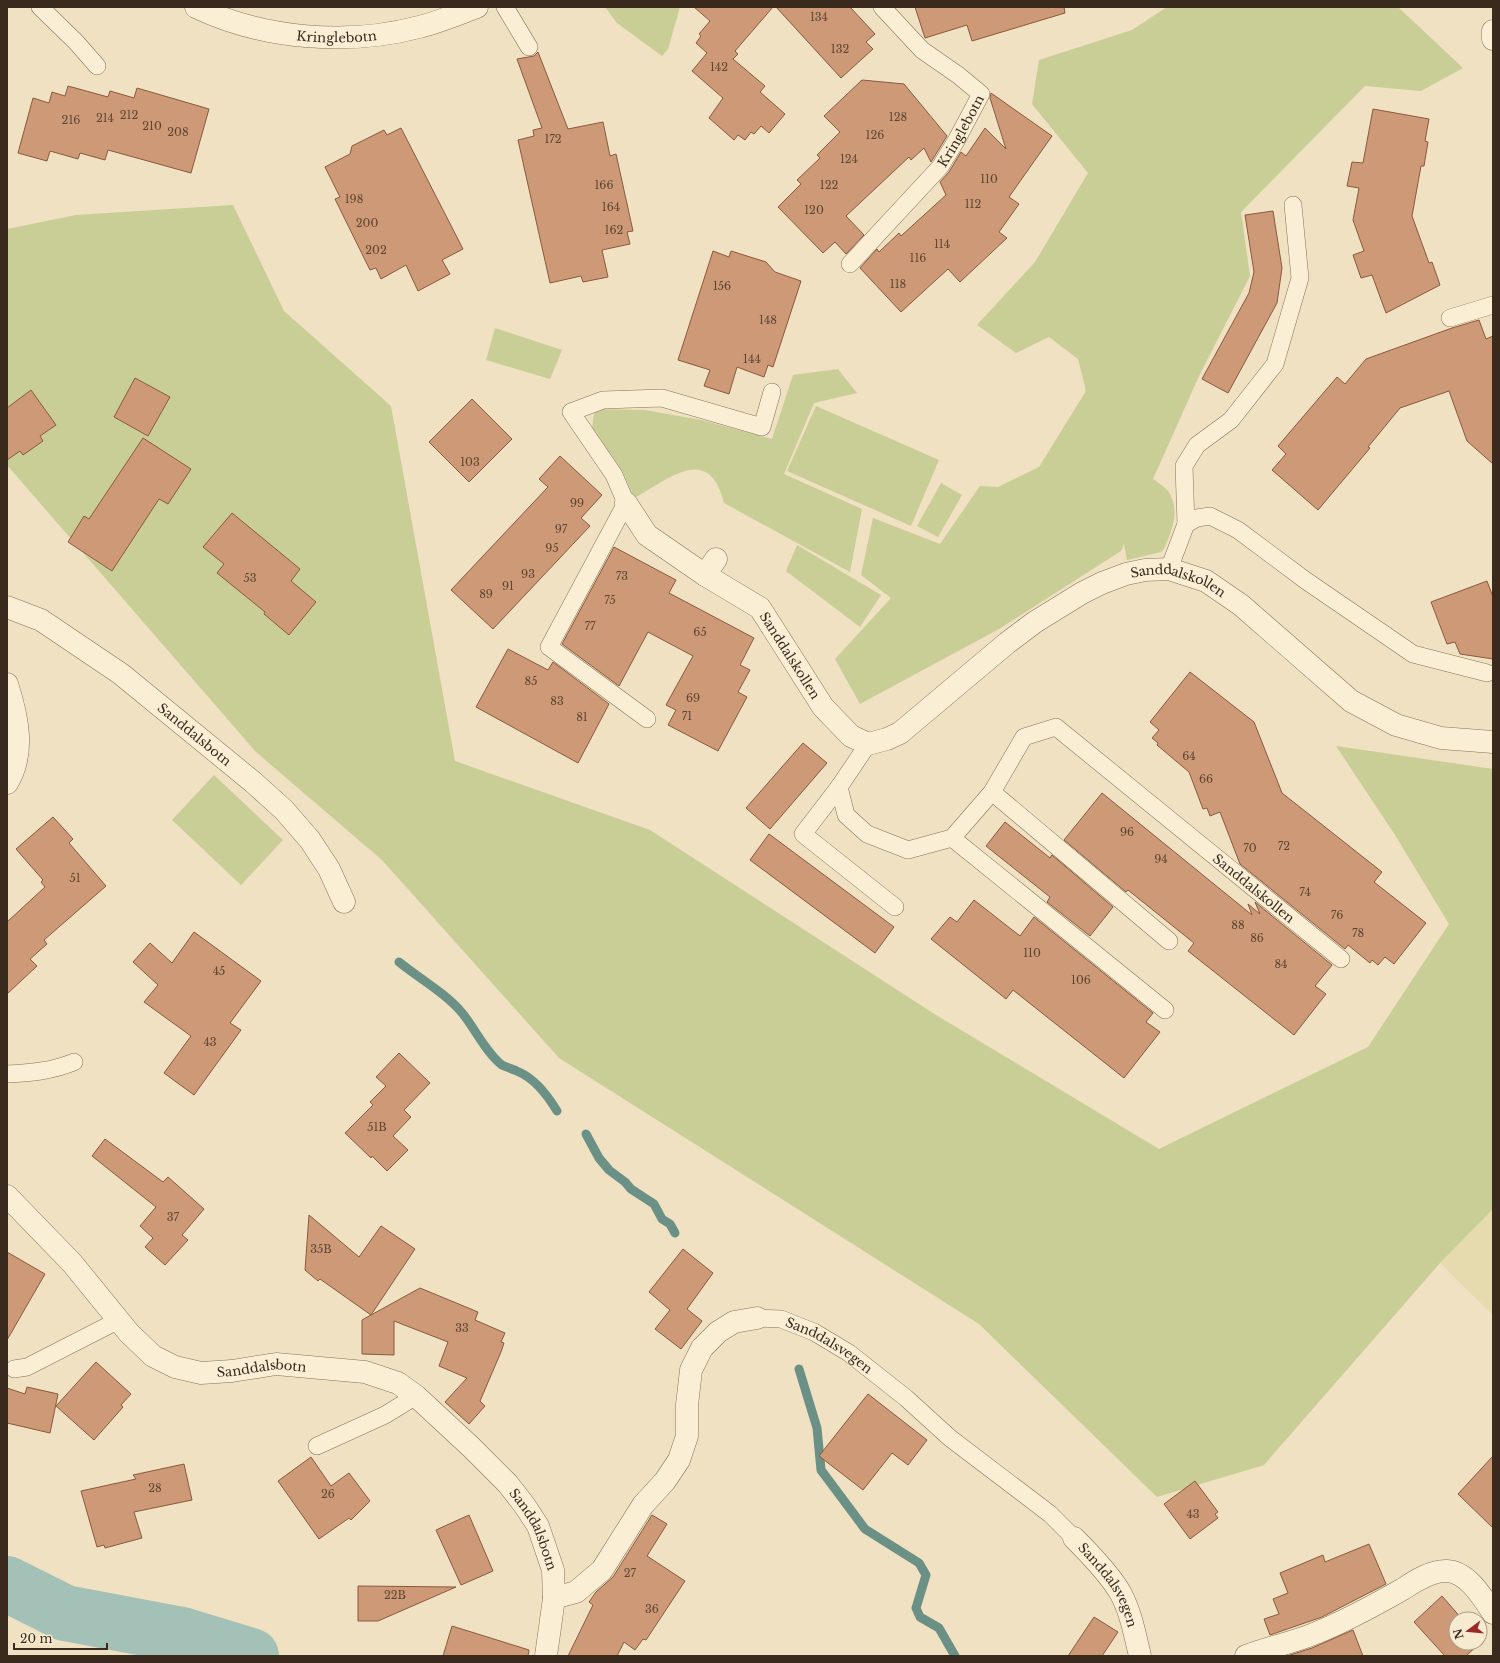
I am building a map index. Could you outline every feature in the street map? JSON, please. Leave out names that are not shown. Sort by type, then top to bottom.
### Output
[{"type":"street","name":"Kringlebotn","points":[[196,7],[234,23],[269,31],[299,36],[331,37],[391,33],[419,27],[477,7]]},
{"type":"street","points":[[1493,31],[1493,39]]},
{"type":"street","name":"Sanddalskollen","points":[[626,503],[647,535],[710,567],[760,608],[823,707],[851,736],[868,744],[887,739],[900,732],[1007,643],[1035,622],[1082,593],[1102,583],[1126,574],[1146,570],[1169,569],[1206,581],[1241,605],[1351,701],[1404,727],[1441,738],[1493,742]]},
{"type":"street","name":"Sanddalsbotn","points":[[7,607],[41,620],[115,670],[152,698],[284,810],[310,840],[329,869],[344,902]]},
{"type":"street","points":[[7,684],[14,706],[19,743],[14,771],[7,782]]},
{"type":"street","name":"Sanddalsbotn","points":[[7,1196],[72,1263],[119,1320],[152,1356],[175,1367],[201,1373],[232,1371],[276,1364],[358,1371],[398,1383],[416,1396],[471,1446],[508,1484],[538,1526],[553,1570],[554,1598],[546,1656]]},
{"type":"street","name":"Sanddalsvegen","points":[[554,1598],[576,1592],[602,1570],[643,1506],[679,1460],[688,1436],[687,1405],[691,1370],[702,1348],[718,1332],[734,1322],[757,1318]]},
{"type":"street","name":"Sanddalsvegen","points":[[1074,1538],[1090,1554],[1121,1593],[1130,1616],[1140,1656]]},
{"type":"street","points":[[1246,1656],[1315,1634],[1379,1603],[1409,1585],[1438,1571],[1450,1571],[1466,1579],[1483,1596],[1493,1613]]},
{"type":"lane","points":[[40,7],[76,42],[97,66]]},
{"type":"lane","points":[[505,7],[529,47]]},
{"type":"lane","name":"Kringlebotn","points":[[850,264],[940,167],[960,135],[981,94],[958,75],[922,50],[907,36],[882,7]]},
{"type":"lane","points":[[1169,569],[1186,524],[1184,466],[1197,444],[1231,420],[1275,364],[1300,278],[1293,205]]},
{"type":"lane","points":[[1450,318],[1493,305]]},
{"type":"lane","points":[[647,720],[549,647],[626,503],[614,475],[571,412],[603,400],[662,398],[762,427],[772,392]]},
{"type":"lane","points":[[1186,524],[1197,518],[1210,516],[1238,530],[1305,580],[1413,654],[1487,672]]},
{"type":"lane","name":"Sanddalskollen","points":[[952,838],[992,792],[1024,736],[1056,727],[1341,959]]},
{"type":"lane","points":[[868,744],[839,787],[803,834],[895,907]]},
{"type":"lane","points":[[839,787],[846,815],[866,834],[908,850],[952,838],[1165,1010]]},
{"type":"lane","points":[[992,792],[1169,941]]},
{"type":"lane","points":[[7,1074],[33,1073],[60,1068],[74,1062]]},
{"type":"lane","name":"Sanddalsvegen","points":[[757,1318],[781,1319],[814,1332],[849,1353],[906,1398],[950,1438],[1050,1514],[1074,1538]]},
{"type":"lane","points":[[14,1369],[27,1367],[119,1320]]},
{"type":"lane","points":[[317,1446],[385,1415],[416,1396]]},
{"type":"shaded area","points":[[1493,1209],[1493,1315],[1440,1263]]},
{"type":"green space","points":[[605,7],[680,7],[668,49],[662,56],[617,23]]},
{"type":"green space","points":[[1167,7],[1398,7],[1463,68],[1421,91],[1365,86],[1241,212],[1250,276],[1199,376],[1153,479],[1168,491],[1174,505],[1174,520],[1164,549],[1161,552],[1127,560],[1124,544],[1121,551],[999,629],[860,704],[835,659],[891,598],[861,575],[873,518],[940,544],[980,486],[998,487],[1039,467],[1086,391],[1078,359],[1049,337],[1016,353],[977,325],[1035,262],[1088,173],[1032,104],[1039,60],[1132,30]]},
{"type":"green space","points":[[233,205],[284,311],[391,406],[455,761],[650,830],[936,1015],[1159,1149],[1368,1047],[1449,924],[1395,835],[1336,746],[1493,769],[1493,1209],[1440,1263],[1264,1465],[1157,1497],[979,1324],[559,1058],[382,860],[256,752],[7,465],[7,229],[76,215]]},
{"type":"green space","points":[[495,328],[562,350],[550,379],[486,360]]},
{"type":"green space","points":[[838,369],[857,393],[814,403],[784,474],[862,509],[850,572],[724,503],[717,484],[709,474],[698,470],[686,470],[674,475],[634,498],[623,472],[592,427],[595,409],[645,410],[701,420],[772,439],[793,375]]},
{"type":"green space","points":[[816,406],[939,460],[911,526],[787,471]]},
{"type":"green space","points":[[941,483],[962,495],[938,537],[917,526]]},
{"type":"green space","points":[[797,545],[881,595],[860,627],[786,571]]},
{"type":"green space","points":[[214,775],[283,840],[241,885],[172,820]]},
{"type":"building","points":[[694,7],[773,7],[735,51],[738,54],[733,59],[765,86],[760,92],[785,114],[769,133],[761,126],[754,134],[751,132],[745,140],[738,135],[734,140],[709,118],[723,98],[692,71],[707,53],[696,43],[701,36],[699,34],[710,21]]},
{"type":"building","points":[[776,7],[850,7],[875,34],[866,42],[873,49],[841,78]]},
{"type":"building","points":[[915,7],[1064,7],[1065,13],[972,41],[967,25],[925,38]]},
{"type":"building","points":[[538,52],[568,129],[603,122],[610,156],[616,154],[633,231],[627,232],[630,244],[602,250],[608,277],[583,282],[581,276],[550,283],[518,140],[534,136],[533,130],[542,128],[517,59],[534,56]]},
{"type":"building","points":[[862,80],[904,84],[947,136],[931,162],[924,148],[911,160],[909,157],[846,216],[864,235],[846,254],[835,242],[823,253],[778,207],[801,184],[797,180],[820,158],[817,155],[840,132],[824,116]]},
{"type":"building","points":[[68,86],[108,97],[110,91],[134,98],[137,88],[209,109],[191,173],[108,150],[105,160],[80,153],[78,159],[50,151],[47,161],[18,153],[33,98],[49,103],[52,92],[65,96]]},
{"type":"building","points":[[991,93],[1052,136],[1009,197],[1019,204],[999,232],[1007,238],[960,282],[948,269],[901,312],[860,268],[877,249],[879,252],[899,233],[901,236],[946,195],[940,182],[949,172],[961,152],[966,156],[985,128],[1006,149],[990,98]]},
{"type":"building","points":[[1373,109],[1429,119],[1425,141],[1428,142],[1424,166],[1421,166],[1412,216],[1429,263],[1432,262],[1440,285],[1386,313],[1372,275],[1361,278],[1353,255],[1364,251],[1353,220],[1359,188],[1347,186],[1352,162],[1363,163]]},
{"type":"building","points":[[401,128],[463,249],[442,260],[450,274],[418,291],[406,265],[381,279],[376,268],[370,270],[335,199],[340,197],[325,167],[350,154],[352,146],[384,130],[387,135]]},
{"type":"building","points":[[1273,211],[1282,268],[1277,303],[1228,393],[1202,379],[1249,293],[1254,272],[1245,215]]},
{"type":"building","points":[[713,251],[729,257],[731,251],[766,262],[775,272],[801,281],[773,367],[768,365],[764,377],[737,367],[729,394],[704,386],[710,370],[678,360]]},
{"type":"building","points":[[1479,320],[1486,339],[1493,336],[1493,464],[1467,441],[1449,391],[1400,408],[1368,447],[1370,448],[1318,510],[1272,470],[1286,454],[1278,446],[1337,377],[1345,384],[1366,359],[1452,328]]},
{"type":"building","points":[[135,378],[170,397],[148,436],[114,417]]},
{"type":"building","points":[[31,390],[56,425],[40,436],[43,441],[23,455],[20,451],[7,460],[7,408]]},
{"type":"building","points":[[472,399],[512,439],[469,482],[429,442]]},
{"type":"building","points":[[143,438],[191,469],[168,504],[159,499],[112,571],[68,542],[84,516],[89,519]]},
{"type":"building","points":[[560,456],[602,495],[581,518],[590,526],[493,629],[451,590],[548,487],[539,479]]},
{"type":"building","points":[[232,513],[300,569],[291,581],[316,602],[289,635],[264,614],[265,612],[217,573],[224,564],[203,547]]},
{"type":"building","points":[[614,547],[676,580],[669,593],[754,638],[740,665],[750,670],[738,692],[747,697],[718,751],[668,725],[676,710],[666,705],[693,656],[648,632],[619,686],[562,644]]},
{"type":"building","points":[[1487,581],[1493,597],[1493,659],[1460,654],[1455,642],[1447,644],[1431,602]]},
{"type":"building","points":[[508,649],[548,670],[553,662],[609,704],[578,763],[476,707]]},
{"type":"building","points":[[1190,672],[1254,722],[1282,793],[1382,872],[1374,882],[1426,923],[1394,964],[1385,957],[1378,965],[1372,960],[1370,963],[1348,945],[1345,949],[1240,864],[1220,812],[1210,816],[1207,808],[1203,809],[1189,772],[1157,745],[1158,743],[1152,738],[1159,730],[1150,722]]},
{"type":"building","points":[[803,743],[827,763],[770,829],[746,808]]},
{"type":"building","points":[[1102,793],[1252,915],[1248,904],[1260,914],[1255,902],[1332,965],[1315,986],[1326,994],[1294,1035],[1188,951],[1194,943],[1128,890],[1126,892],[1064,840]]},
{"type":"building","points":[[53,817],[73,839],[69,843],[106,886],[44,940],[47,944],[30,959],[37,966],[7,994],[7,922],[45,887],[41,882],[43,880],[16,849]]},
{"type":"building","points":[[1005,822],[1050,858],[1052,855],[1113,907],[1090,936],[1047,902],[1050,897],[986,846]]},
{"type":"building","points":[[769,834],[894,927],[875,953],[750,860]]},
{"type":"building","points":[[974,900],[1020,936],[1034,917],[1153,1013],[1146,1022],[1160,1032],[1124,1078],[1013,990],[1006,999],[931,939],[950,917],[957,922]]},
{"type":"building","points":[[194,932],[261,981],[230,1023],[241,1030],[194,1095],[164,1073],[191,1036],[144,1002],[158,985],[133,962],[150,943],[172,963]]},
{"type":"building","points":[[399,1053],[430,1083],[404,1110],[411,1117],[393,1136],[408,1150],[387,1171],[345,1133],[373,1105],[370,1102],[386,1086],[376,1077]]},
{"type":"building","points":[[105,1139],[163,1182],[168,1177],[204,1209],[182,1235],[188,1240],[165,1265],[145,1247],[153,1238],[140,1226],[156,1207],[92,1156]]},
{"type":"building","points":[[309,1215],[359,1257],[381,1226],[415,1249],[371,1315],[320,1279],[318,1281],[305,1270]]},
{"type":"building","points":[[683,1249],[713,1273],[687,1309],[702,1321],[681,1349],[655,1329],[670,1310],[649,1292]]},
{"type":"building","points":[[7,1252],[45,1274],[7,1340]]},
{"type":"building","points":[[420,1288],[478,1312],[475,1320],[505,1333],[501,1342],[504,1343],[501,1352],[480,1401],[485,1406],[469,1424],[445,1402],[467,1378],[439,1366],[448,1342],[394,1321],[394,1355],[362,1354],[362,1320]]},
{"type":"building","points":[[96,1362],[131,1394],[121,1405],[123,1407],[94,1440],[56,1406]]},
{"type":"building","points":[[27,1387],[58,1394],[50,1433],[7,1423],[7,1388],[25,1394]]},
{"type":"building","points":[[868,1394],[927,1440],[908,1465],[892,1453],[863,1490],[819,1456]]},
{"type":"building","points":[[1493,1456],[1493,1528],[1458,1494]]},
{"type":"building","points":[[311,1457],[331,1486],[349,1473],[370,1501],[351,1520],[349,1518],[319,1539],[278,1481]]},
{"type":"building","points":[[184,1464],[192,1500],[134,1512],[142,1538],[105,1548],[104,1545],[97,1547],[81,1491],[136,1479],[133,1475]]},
{"type":"building","points":[[1195,1481],[1218,1512],[1215,1514],[1218,1518],[1190,1539],[1164,1504]]},
{"type":"building","points":[[469,1515],[493,1571],[461,1585],[436,1530]]},
{"type":"building","points":[[652,1515],[667,1524],[647,1556],[685,1581],[646,1640],[643,1639],[635,1650],[624,1642],[617,1656],[568,1656],[593,1605],[589,1602],[596,1592],[613,1577]]},
{"type":"building","points":[[1369,1544],[1386,1584],[1322,1617],[1270,1635],[1264,1619],[1279,1614],[1273,1599],[1288,1593],[1280,1573],[1323,1555],[1325,1562]]},
{"type":"building","points":[[358,1586],[456,1587],[378,1621],[358,1621]]},
{"type":"building","points":[[1442,1596],[1455,1611],[1448,1611],[1448,1651],[1471,1651],[1466,1656],[1445,1656],[1414,1622]]},
{"type":"building","points":[[1094,1617],[1118,1632],[1102,1656],[1068,1656]]},
{"type":"building","points":[[452,1626],[529,1650],[528,1656],[443,1656]]},
{"type":"building","points":[[1353,1630],[1363,1656],[1287,1656],[1312,1648]]},
{"type":"waterway","points":[[399,962],[441,993],[457,1007],[468,1020],[491,1054],[502,1065],[525,1075],[536,1083],[557,1111]]},
{"type":"waterway","points":[[586,1134],[599,1158],[609,1170],[625,1182],[631,1189],[654,1204],[662,1219],[670,1224],[675,1233]]},
{"type":"waterway","points":[[799,1369],[817,1428],[821,1470],[865,1529],[919,1563],[926,1575],[916,1608],[920,1617],[939,1628],[955,1656]]},
{"type":"waterway","points":[[7,1584],[65,1613],[182,1635],[251,1656]]}]
